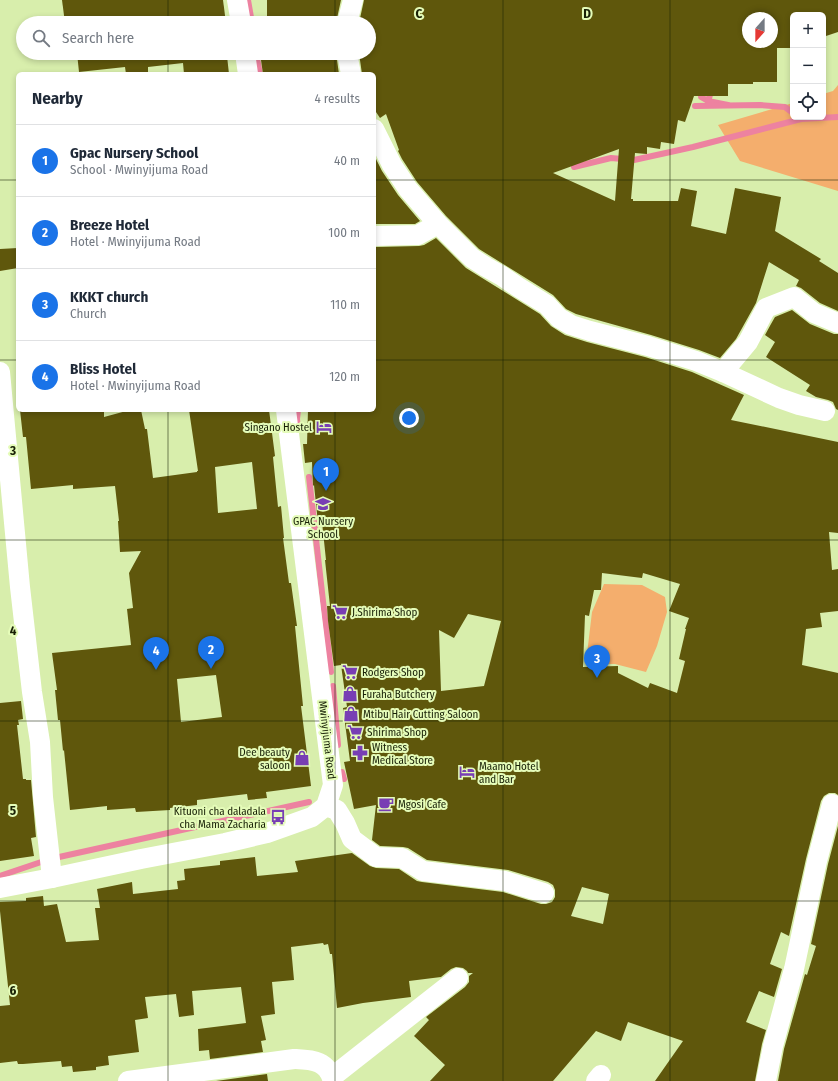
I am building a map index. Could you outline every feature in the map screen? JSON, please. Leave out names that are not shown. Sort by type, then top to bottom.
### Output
[{"type":"street","points":[[238,0],[240,16]]},
{"type":"street","points":[[350,16],[353,0]]},
{"type":"street","points":[[246,60],[248,72]]},
{"type":"street","points":[[349,60],[352,72]]},
{"type":"street","points":[[376,133],[392,165],[408,189],[438,224],[472,258],[547,305],[560,318],[571,325],[696,361],[779,398],[825,411]]},
{"type":"street","points":[[376,236],[418,235],[438,224]]},
{"type":"street","points":[[723,372],[748,342],[766,308],[794,297],[814,313],[838,323]]},
{"type":"street","points":[[0,372],[26,639],[40,742],[43,797],[52,878]]},
{"type":"street","name":"Mwinyijuma Road","points":[[286,412],[333,785],[326,806]]},
{"type":"street","points":[[766,1081],[773,1046],[794,969],[817,861],[832,804]]},
{"type":"street","points":[[0,888],[226,843],[267,833],[312,817],[326,806],[337,810],[352,839],[376,857],[402,858],[423,870],[505,881],[544,893]]},
{"type":"street","points":[[128,1081],[294,1059],[311,1060],[325,1066],[333,1079],[458,978]]},
{"type":"shaded area","points":[[838,85],[838,191],[740,161],[718,125],[790,104],[790,120],[826,120],[826,93],[833,91]]},
{"type":"shaded area","points":[[604,584],[642,585],[665,597],[667,612],[657,646],[646,672],[615,664],[609,664],[587,654],[592,612]]},
{"type":"building","points":[[62,0],[223,0],[225,16],[64,16]]},
{"type":"building","points":[[267,0],[341,0],[338,16],[267,16]]},
{"type":"building","points":[[364,0],[838,0],[838,32],[826,36],[826,12],[790,12],[790,48],[778,48],[778,12],[742,12],[742,48],[777,48],[777,82],[728,84],[728,96],[694,96],[685,122],[678,120],[674,144],[661,142],[660,149],[647,147],[647,154],[635,153],[631,199],[633,199],[633,201],[678,201],[681,188],[697,191],[691,226],[726,234],[735,188],[781,197],[775,231],[821,259],[819,261],[838,273],[838,311],[820,303],[801,288],[796,286],[799,280],[769,262],[756,303],[736,339],[720,358],[651,335],[576,314],[566,309],[553,295],[479,249],[446,216],[417,182],[398,151],[399,150],[386,114],[380,118],[376,112],[376,72],[362,72],[360,60],[376,60],[376,16],[361,16]],"holes":[[[619,149],[615,201],[553,173]]]},
{"type":"building","points":[[78,60],[227,60],[229,72],[184,72],[183,63],[148,67],[148,72],[126,72],[125,67],[79,72]]},
{"type":"building","points":[[261,60],[337,60],[339,72],[263,72]]},
{"type":"building","points":[[376,159],[398,195],[420,221],[415,224],[376,224]]},
{"type":"building","points":[[436,238],[466,268],[540,314],[551,326],[565,335],[645,357],[692,372],[744,395],[731,420],[838,442],[838,533],[829,532],[832,570],[838,569],[838,611],[820,613],[822,627],[806,629],[802,665],[838,673],[838,795],[835,793],[829,793],[824,796],[821,801],[806,859],[789,936],[781,932],[770,964],[782,969],[774,997],[759,991],[746,1022],[766,1030],[755,1081],[655,1081],[683,1041],[628,1022],[621,1041],[596,1031],[553,1081],[430,1081],[445,1065],[414,1036],[429,1020],[426,1017],[465,987],[469,982],[469,976],[473,973],[468,973],[463,968],[456,967],[441,977],[409,981],[411,997],[337,1008],[332,954],[330,954],[328,944],[324,945],[323,943],[291,947],[294,980],[272,982],[275,1014],[261,1016],[266,1040],[261,1041],[263,1052],[210,1059],[209,1050],[199,1051],[198,1029],[246,1023],[241,987],[192,991],[194,1015],[179,1017],[176,994],[145,997],[148,1018],[135,1020],[139,1052],[108,1056],[109,1065],[96,1067],[96,1070],[73,1072],[72,1066],[62,1067],[61,1061],[23,1064],[18,1064],[17,1061],[0,1063],[0,1006],[10,1005],[0,902],[26,901],[26,898],[43,896],[44,906],[57,904],[66,942],[99,940],[95,908],[100,908],[97,889],[132,882],[133,894],[178,889],[177,881],[185,880],[184,869],[220,865],[220,861],[255,857],[257,876],[298,872],[295,861],[352,853],[370,866],[376,868],[399,869],[417,881],[503,892],[541,904],[552,902],[555,897],[553,885],[548,882],[508,870],[427,860],[408,848],[380,846],[372,840],[376,805],[354,809],[344,762],[350,761],[343,708],[347,707],[341,665],[334,666],[328,621],[327,606],[330,606],[322,522],[318,523],[314,485],[313,486],[312,462],[305,463],[303,444],[307,444],[308,412],[376,412],[376,247],[424,245]],"holes":[[[602,573],[642,578],[643,573],[680,584],[669,611],[689,618],[685,629],[679,659],[685,661],[677,693],[650,683],[648,688],[618,673],[618,666],[583,667],[585,615],[589,616],[594,590],[601,590]],[[468,614],[501,621],[484,686],[441,691],[439,630],[454,638]],[[582,887],[609,894],[603,924],[571,916]]]},
{"type":"building","points":[[16,248],[16,268],[0,271],[0,249]]},
{"type":"building","points":[[792,310],[810,324],[834,334],[838,334],[838,410],[833,402],[816,397],[806,391],[810,385],[766,357],[775,342],[765,335],[771,324],[775,317]]},
{"type":"building","points":[[20,412],[104,412],[104,417],[123,412],[141,412],[145,429],[147,429],[153,478],[198,471],[189,412],[269,412],[275,456],[273,457],[278,507],[281,506],[283,538],[289,583],[291,583],[297,626],[295,626],[303,706],[301,706],[311,786],[266,792],[267,798],[248,800],[247,794],[197,800],[197,805],[170,808],[170,810],[136,812],[135,808],[107,810],[107,806],[70,810],[60,720],[58,720],[55,690],[57,690],[52,653],[131,645],[127,609],[133,608],[129,573],[141,551],[120,552],[119,521],[115,486],[73,489],[73,485],[31,489],[26,437],[23,437]],"holes":[[[252,462],[257,509],[218,513],[215,467]],[[216,675],[222,717],[181,722],[177,679]]]},
{"type":"building","points":[[21,701],[23,719],[18,720],[19,725],[17,725],[23,779],[31,780],[36,837],[31,838],[34,856],[0,861],[0,703]]},
{"type":"building","points":[[838,826],[838,1081],[778,1081],[784,1049],[805,974],[807,975],[816,946],[811,944],[828,864]]},
{"type":"building","points":[[267,1074],[268,1081],[216,1081]]},
{"type":"waterway","points":[[248,0],[251,16]]},
{"type":"waterway","points":[[257,60],[260,72]]},
{"type":"waterway","points":[[700,89],[702,92],[701,97],[708,101]]},
{"type":"waterway","points":[[712,89],[708,101],[728,105]]},
{"type":"waterway","points":[[695,106],[760,105],[785,107],[790,111]]},
{"type":"waterway","points":[[574,167],[611,158],[634,160],[693,147],[801,119],[838,117]]},
{"type":"waterway","points":[[298,412],[298,429]]},
{"type":"waterway","points":[[309,477],[331,672]]},
{"type":"waterway","points":[[333,686],[338,745]]},
{"type":"waterway","points":[[342,772],[344,779]]},
{"type":"waterway","points":[[0,876],[50,859],[309,802]]},
{"type":"place","name":"Singano Hostel","points":[[324,427]]},
{"type":"place","name":"Gpac Nursery School","points":[[326,491]]},
{"type":"place","name":"GPAC Nursery School","points":[[323,504]]},
{"type":"place","name":"J.Shirima Shop","points":[[340,612]]},
{"type":"place","name":"Breeze Hotel","points":[[211,669]]},
{"type":"place","name":"Bliss Hotel","points":[[156,670]]},
{"type":"place","name":"Rodgers Shop","points":[[350,672]]},
{"type":"place","name":"KKKT church","points":[[597,678]]},
{"type":"place","name":"Furaha Butchery","points":[[350,694]]},
{"type":"place","name":"Mtibu Hair Cutting Saloon","points":[[351,714]]},
{"type":"place","name":"Shirima Shop","points":[[355,732]]},
{"type":"place","name":"Witness Medical Store","points":[[360,753]]},
{"type":"place","name":"Dee beauty saloon","points":[[302,758]]},
{"type":"place","name":"Maamo Hotel and Bar","points":[[467,772]]},
{"type":"place","name":"Mgosi Cafe","points":[[386,804]]},
{"type":"place","name":"Kituoni cha daladala cha Mama Zacharia","points":[[278,817]]}]
